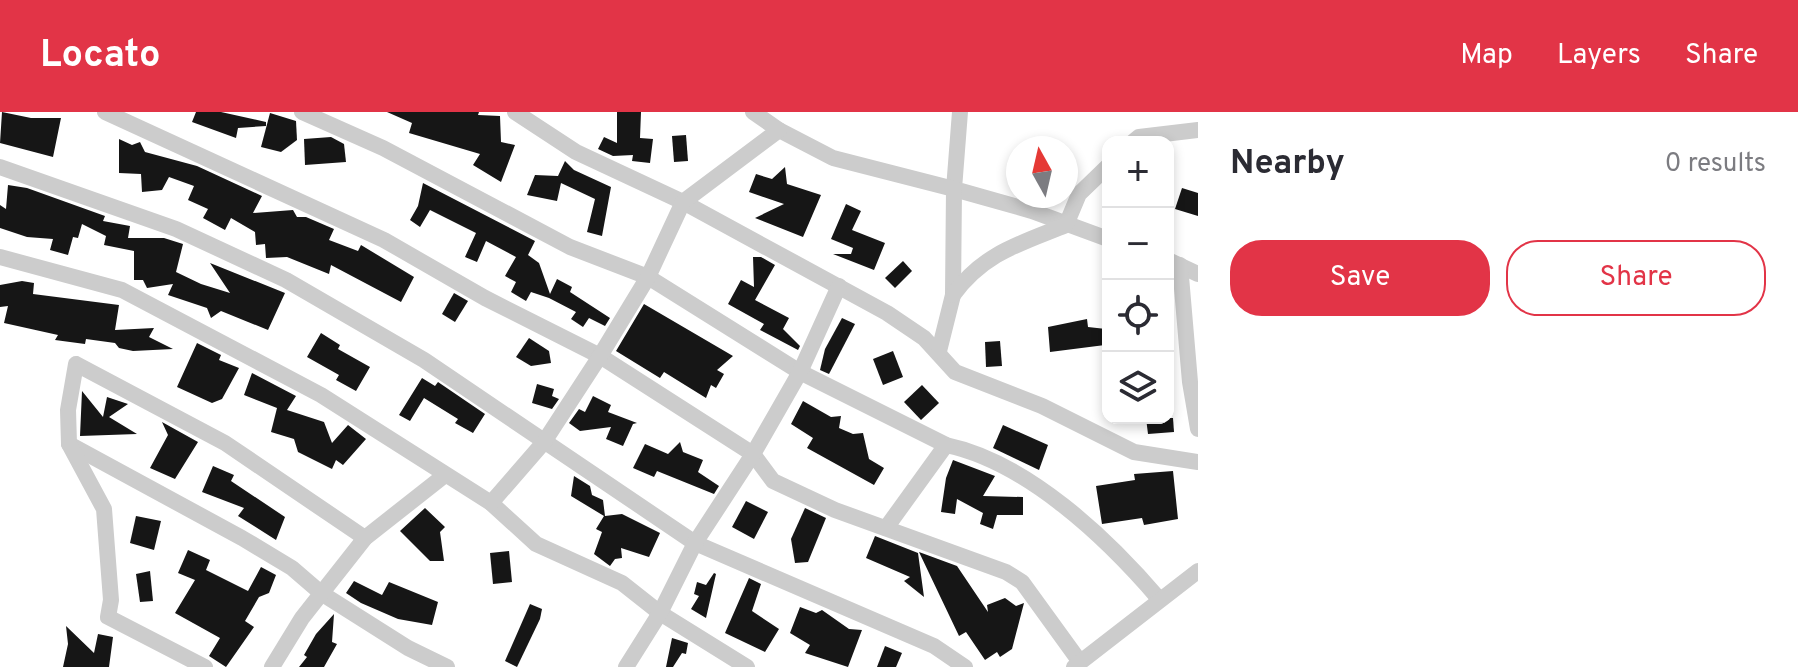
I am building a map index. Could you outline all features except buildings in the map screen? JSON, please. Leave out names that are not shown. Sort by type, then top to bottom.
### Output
[{"type":"street","points":[[105,112],[384,240],[485,298],[600,356],[753,454],[773,481],[886,528],[1006,572],[1022,582],[1077,665],[1198,571]]},
{"type":"street","points":[[302,112],[383,148],[570,247],[648,277],[800,372],[946,445],[969,450],[1041,487],[1102,542],[1120,554],[1159,599]]},
{"type":"street","points":[[515,112],[576,152],[683,202],[887,313],[939,351],[955,372],[1042,406],[1134,452],[1198,462]]},
{"type":"street","points":[[753,112],[779,130],[833,158],[1032,211],[1102,237]]},
{"type":"street","points":[[939,351],[953,295],[954,189],[960,112]]},
{"type":"street","points":[[491,503],[544,442],[600,356],[648,277],[683,202],[779,130]]},
{"type":"street","points":[[1147,136],[1198,130]]},
{"type":"street","points":[[0,167],[176,229],[286,280],[424,360],[695,543],[934,646],[965,667]]},
{"type":"street","points":[[953,295],[971,271],[991,255],[1066,225],[1079,194],[1102,172]]},
{"type":"street","points":[[0,257],[122,290],[321,395],[491,503],[536,544],[622,583],[660,613],[747,667]]},
{"type":"street","points":[[1174,262],[1198,274]]},
{"type":"street","points":[[1174,262],[1198,429]]},
{"type":"street","points":[[626,667],[660,613],[695,543],[753,454],[800,372],[839,286]]},
{"type":"street","points":[[205,667],[108,617],[111,600],[104,509],[69,444],[68,410],[76,364],[225,443],[365,538]]},
{"type":"street","points":[[69,444],[242,538],[292,568],[321,593],[408,648],[447,667]]},
{"type":"street","points":[[886,528],[946,445]]},
{"type":"street","points":[[272,667],[321,593],[365,538],[445,475]]}]
